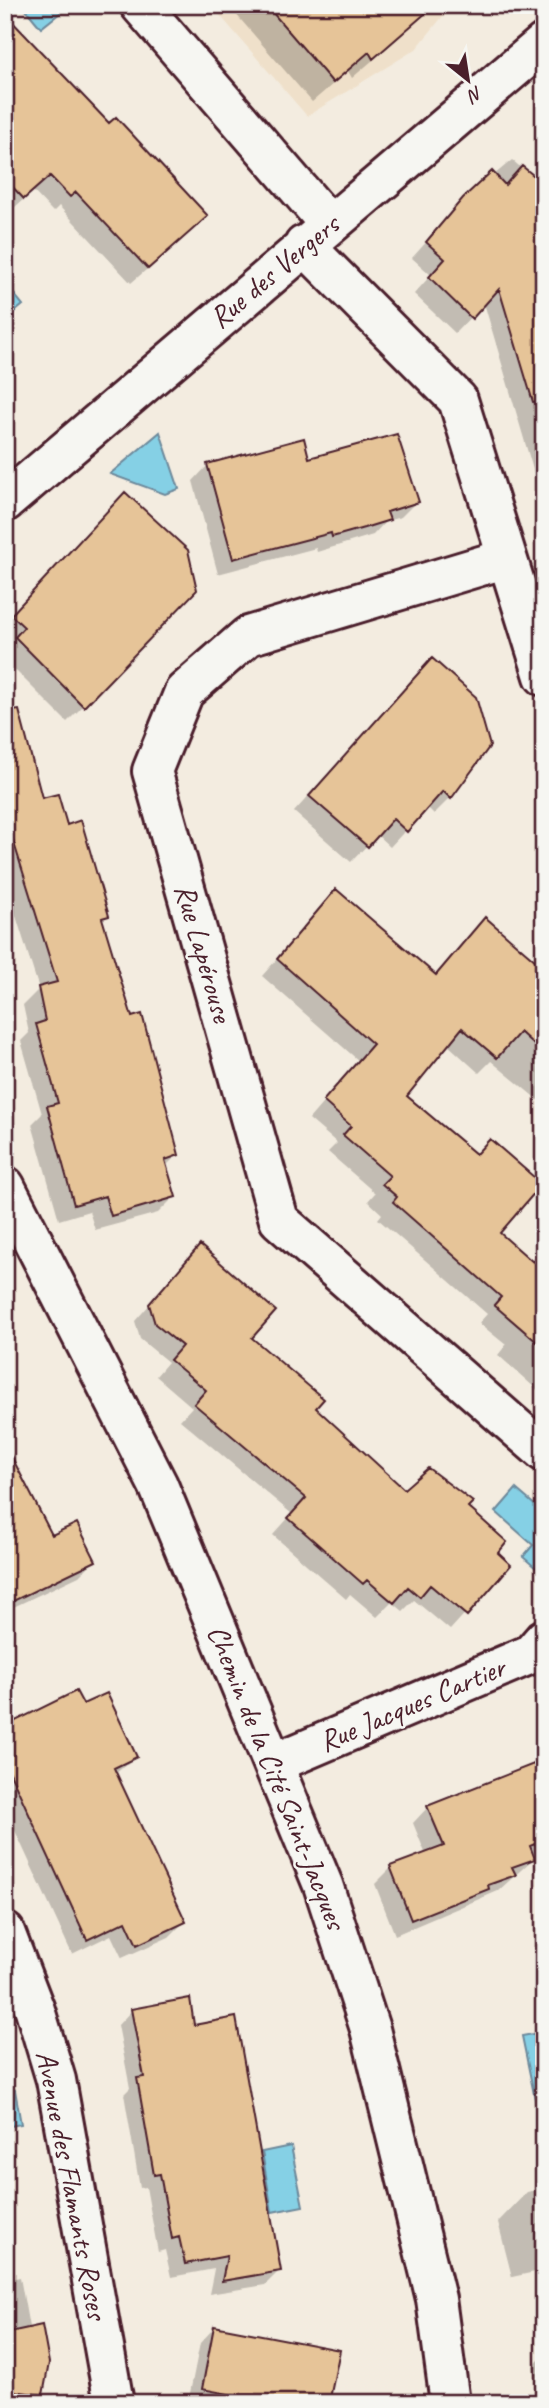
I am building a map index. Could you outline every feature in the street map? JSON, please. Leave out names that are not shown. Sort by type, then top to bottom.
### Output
[{"type":"street","points":[[140,5],[316,234],[458,400],[544,676]]},
{"type":"street","name":"Rue des Vergers","points":[[5,502],[316,234],[544,43]]},
{"type":"street","name":"Rue Lapérouse","points":[[507,558],[248,636],[184,692],[152,771],[279,1220],[544,1452]]},
{"type":"street","name":"Chemin de la Cité Saint-Jacques","points":[[5,1186],[158,1485],[275,1763],[323,1885],[370,2029],[436,2299],[450,2403]]},
{"type":"street","name":"Rue Jacques Cartier","points":[[275,1763],[531,1654],[544,1639]]},
{"type":"street","name":"Avenue des Flamants Roses","points":[[5,1932],[35,2010],[56,2080],[114,2403]]},
{"type":"shaded area","points":[[211,5],[452,5],[416,49],[307,116]]},
{"type":"water","points":[[22,5],[70,5],[41,28]]},
{"type":"water","points":[[5,283],[23,305],[5,320]]},
{"type":"water","points":[[160,432],[179,489],[165,494],[110,474]]},
{"type":"water","points":[[516,1489],[544,1513],[544,1562],[537,1569],[523,1557],[533,1545],[496,1512]]},
{"type":"water","points":[[544,2032],[544,2103],[536,2104],[522,2036]]},
{"type":"water","points":[[15,2090],[21,2124],[5,2127],[5,2092]]},
{"type":"water","points":[[291,2146],[303,2206],[272,2212],[262,2152]]},
{"type":"building","points":[[266,5],[435,5],[373,59],[369,52],[333,83]]},
{"type":"building","points":[[5,14],[109,123],[116,117],[208,216],[148,269],[76,192],[70,197],[50,176],[24,199],[5,179]]},
{"type":"building","points":[[522,166],[544,184],[544,401],[533,402],[499,289],[472,319],[429,277],[445,259],[426,242],[463,198],[492,171],[505,185]]},
{"type":"building","points":[[397,434],[419,502],[387,512],[390,520],[364,528],[332,537],[331,533],[233,559],[207,464],[304,438],[309,458]]},
{"type":"building","points":[[125,492],[188,550],[197,590],[84,707],[15,637],[24,627],[11,615]]},
{"type":"building","points":[[432,658],[476,697],[490,746],[451,799],[443,791],[407,832],[393,819],[368,847],[309,796]]},
{"type":"building","points":[[19,710],[42,798],[58,794],[67,825],[81,820],[109,916],[102,918],[132,1017],[142,1014],[179,1155],[165,1160],[176,1197],[111,1216],[105,1196],[74,1205],[47,1106],[58,1103],[36,1024],[45,1021],[38,987],[57,982],[13,840],[5,842],[5,712]]},
{"type":"building","points":[[336,889],[436,975],[485,917],[544,968],[544,1054],[520,1032],[497,1058],[462,1028],[407,1096],[476,1154],[490,1139],[542,1184],[500,1233],[533,1262],[544,1249],[544,1348],[494,1305],[501,1297],[393,1202],[397,1197],[382,1184],[390,1176],[343,1135],[351,1126],[323,1101],[373,1044],[277,959]]},
{"type":"building","points":[[200,1245],[276,1311],[252,1338],[324,1399],[316,1408],[404,1489],[428,1468],[473,1502],[468,1507],[507,1542],[498,1553],[511,1565],[467,1616],[430,1585],[420,1597],[408,1587],[394,1603],[367,1580],[363,1584],[288,1518],[306,1498],[194,1404],[206,1390],[170,1360],[182,1346],[155,1324],[149,1304]]},
{"type":"building","points":[[5,1444],[52,1535],[77,1523],[96,1561],[5,1605]]},
{"type":"building","points":[[76,1691],[83,1704],[107,1693],[137,1757],[114,1768],[186,1922],[137,1945],[126,1921],[87,1940],[5,1762],[5,1726]]},
{"type":"building","points":[[544,1760],[544,1840],[530,1846],[535,1859],[512,1867],[516,1875],[488,1885],[489,1889],[411,1920],[390,1866],[444,1846],[427,1806]]},
{"type":"building","points":[[190,1998],[194,2025],[236,2017],[281,2271],[222,2281],[227,2256],[185,2264],[179,2237],[172,2239],[160,2174],[154,2175],[137,2078],[144,2077],[131,2009]]},
{"type":"building","points":[[42,2325],[49,2363],[43,2395],[5,2390],[5,2333]]},
{"type":"building","points":[[214,2326],[340,2350],[329,2403],[238,2403],[239,2396],[202,2389]]}]
